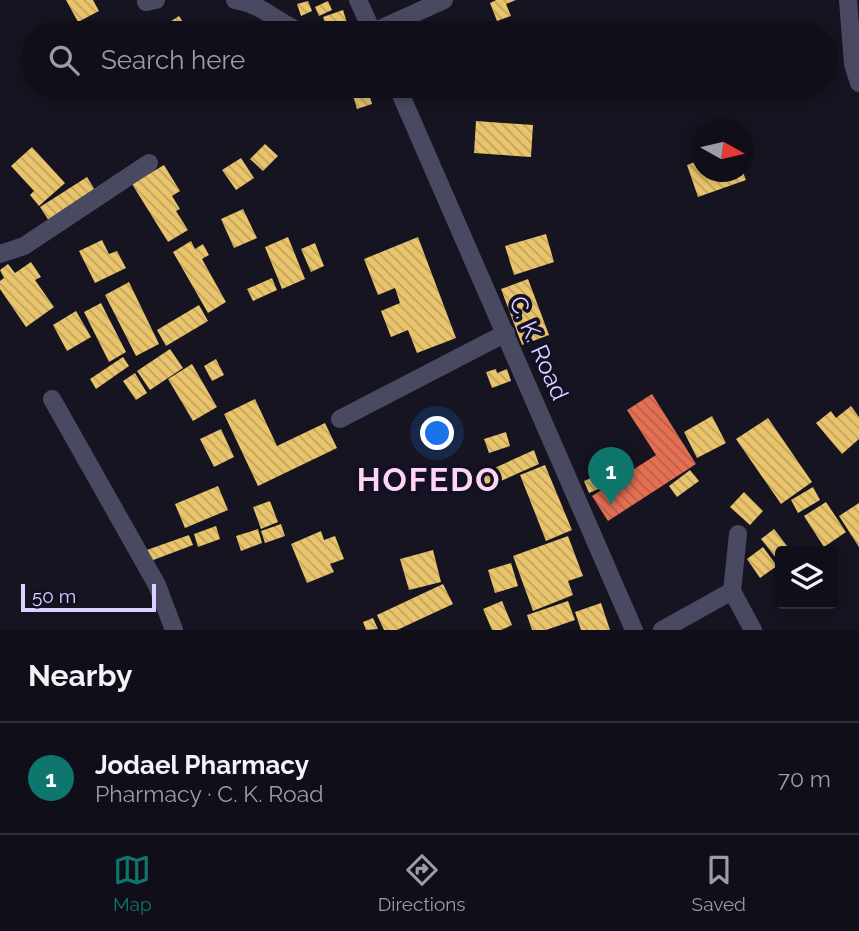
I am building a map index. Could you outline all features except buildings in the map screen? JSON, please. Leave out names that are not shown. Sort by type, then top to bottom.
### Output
[{"type":"street","points":[[235,0],[265,9],[280,21]]},
{"type":"street","points":[[358,0],[367,21]]},
{"type":"street","points":[[398,21],[444,0]]},
{"type":"street","points":[[848,0],[853,64],[859,83]]},
{"type":"street","name":"C. K. Road","points":[[402,98],[634,630]]},
{"type":"street","points":[[0,254],[24,246],[149,163]]},
{"type":"street","points":[[340,419],[506,333]]},
{"type":"street","points":[[52,399],[157,585],[174,630]]},
{"type":"street","points":[[738,534],[732,591],[753,630]]},
{"type":"street","points":[[662,630],[732,591]]},
{"type":"place","name":"Jodael Pharmacy","points":[[611,505]]},
{"type":"district","name":"HOFEDO","points":[[429,479]]}]
